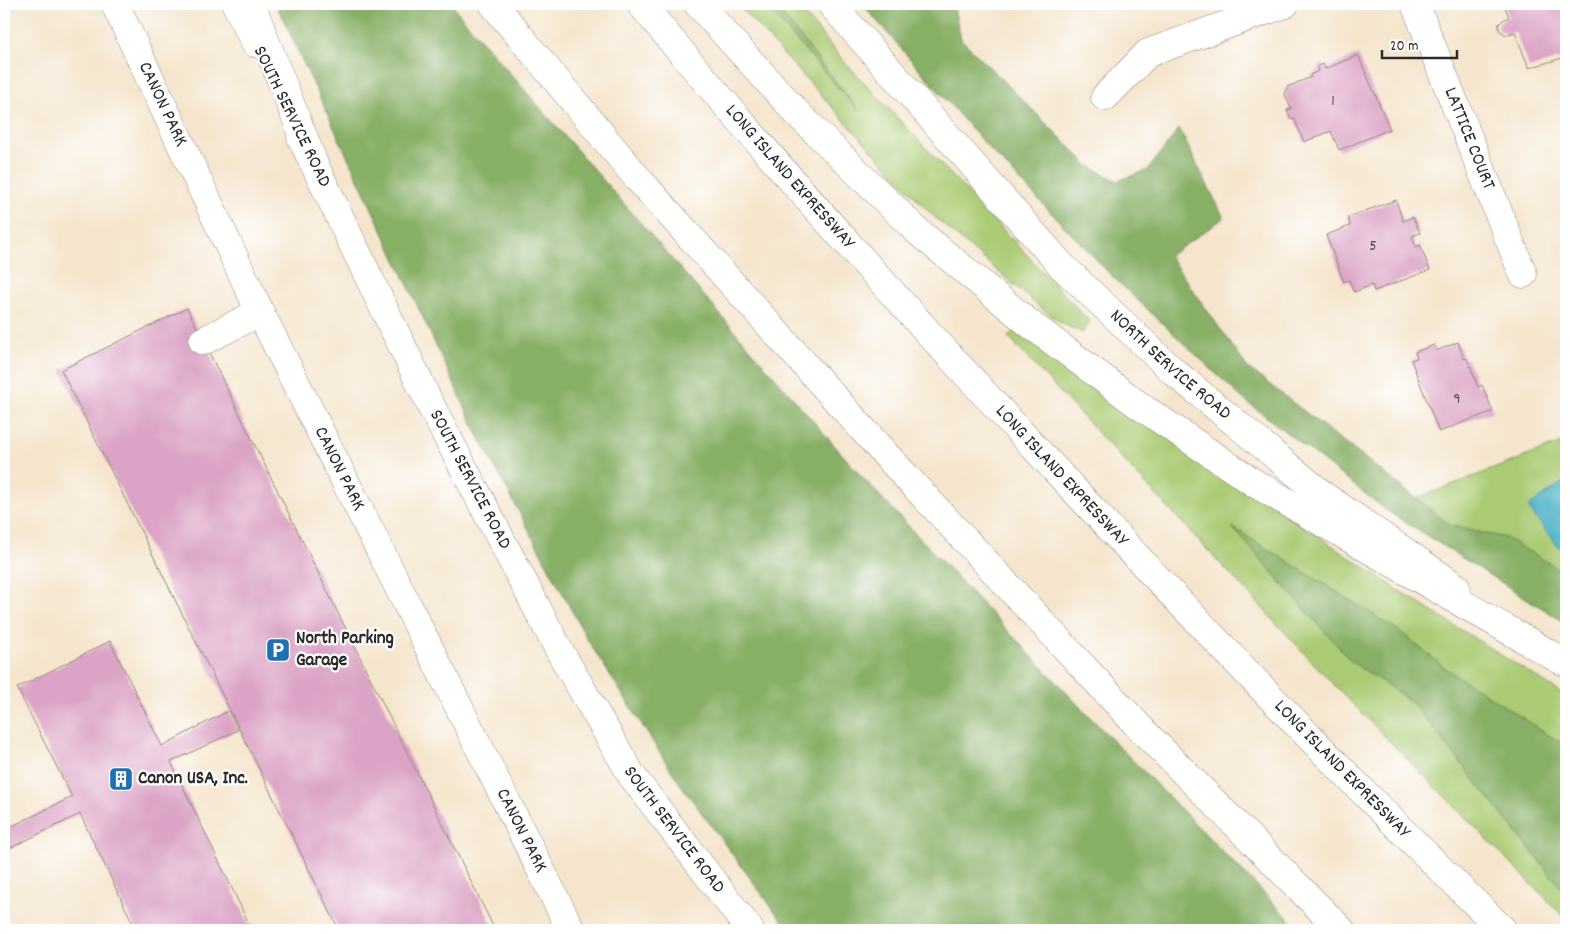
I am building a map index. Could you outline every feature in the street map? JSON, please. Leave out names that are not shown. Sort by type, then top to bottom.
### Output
[{"type":"main road","name":"CANON PARK","points":[[115,4],[260,312],[571,930]]},
{"type":"main road","name":"SOUTH SERVICE ROAD","points":[[236,4],[430,404],[559,650],[632,776],[750,930]]},
{"type":"main road","points":[[251,4],[312,159]]},
{"type":"main road","points":[[493,4],[640,180],[885,454],[1144,732],[1341,930]]},
{"type":"main road","name":"LONG ISLAND EXPRESSWAY","points":[[641,4],[726,106],[969,378],[1226,653],[1503,930]]},
{"type":"main road","points":[[698,4],[798,114],[916,230],[1030,324],[1140,406],[1256,484],[1564,662]]},
{"type":"main road","name":"NORTH SERVICE ROAD","points":[[831,4],[1061,265],[1174,372],[1324,496],[1564,662]]},
{"type":"main road","points":[[1105,96],[1148,53],[1285,4]]},
{"type":"main road","name":"LATTICE COURT","points":[[1415,4],[1523,274]]},
{"type":"main road","points":[[203,341],[260,312]]},
{"type":"green space","points":[[276,4],[451,4],[861,476],[1083,710],[1300,930],[791,930],[779,917],[678,781],[587,639],[478,435]]},
{"type":"green space","points":[[737,4],[796,4],[842,59],[1090,322],[1083,333],[1061,323],[1041,308],[930,213]]},
{"type":"green space","points":[[764,4],[774,4],[859,111]]},
{"type":"green space","points":[[862,4],[953,4],[961,39],[1089,166],[1117,181],[1148,170],[1179,129],[1224,218],[1169,256],[1247,367],[1452,526],[1506,538],[1566,573],[1566,623],[1386,510],[1242,398],[1115,279],[984,143]]},
{"type":"green space","points":[[1015,331],[1398,590],[1566,696],[1566,919],[1337,688],[1008,337]]},
{"type":"green space","points":[[1566,441],[1566,623],[1386,510]]},
{"type":"green space","points":[[1232,527],[1398,630],[1444,667],[1566,746],[1566,894],[1411,701],[1352,662]]},
{"type":"water","points":[[1566,480],[1566,551],[1556,545],[1528,507]]},
{"type":"building","points":[[1504,4],[1566,4],[1566,57],[1529,68],[1515,32],[1506,35],[1500,31],[1498,25],[1509,17]]},
{"type":"building","points":[[1358,55],[1390,129],[1339,150],[1331,131],[1304,142],[1294,118],[1291,119],[1287,110],[1291,109],[1285,94],[1287,87],[1311,77],[1310,75],[1318,71],[1317,67],[1323,64],[1325,69]]},
{"type":"building","points":[[1396,200],[1403,221],[1413,217],[1420,233],[1412,236],[1416,247],[1420,245],[1430,270],[1374,291],[1372,285],[1354,292],[1349,280],[1344,282],[1326,235],[1350,226],[1348,217]]},
{"type":"building","name":"North Parking Garage","points":[[187,308],[495,930],[339,930],[61,370]]},
{"type":"building","points":[[1458,342],[1464,359],[1467,358],[1478,387],[1482,385],[1493,411],[1439,432],[1411,360],[1417,358],[1415,352],[1434,345],[1436,351]]},
{"type":"building","name":"Canon USA, Inc.","points":[[110,641],[162,746],[228,711],[238,730],[171,762],[252,930],[136,930],[80,814],[4,851],[4,830],[72,797],[17,688]]},
{"type":"place","name":"North Parking Garage","points":[[278,650]]},
{"type":"place","name":"Canon USA, Inc.","points":[[121,779]]}]
